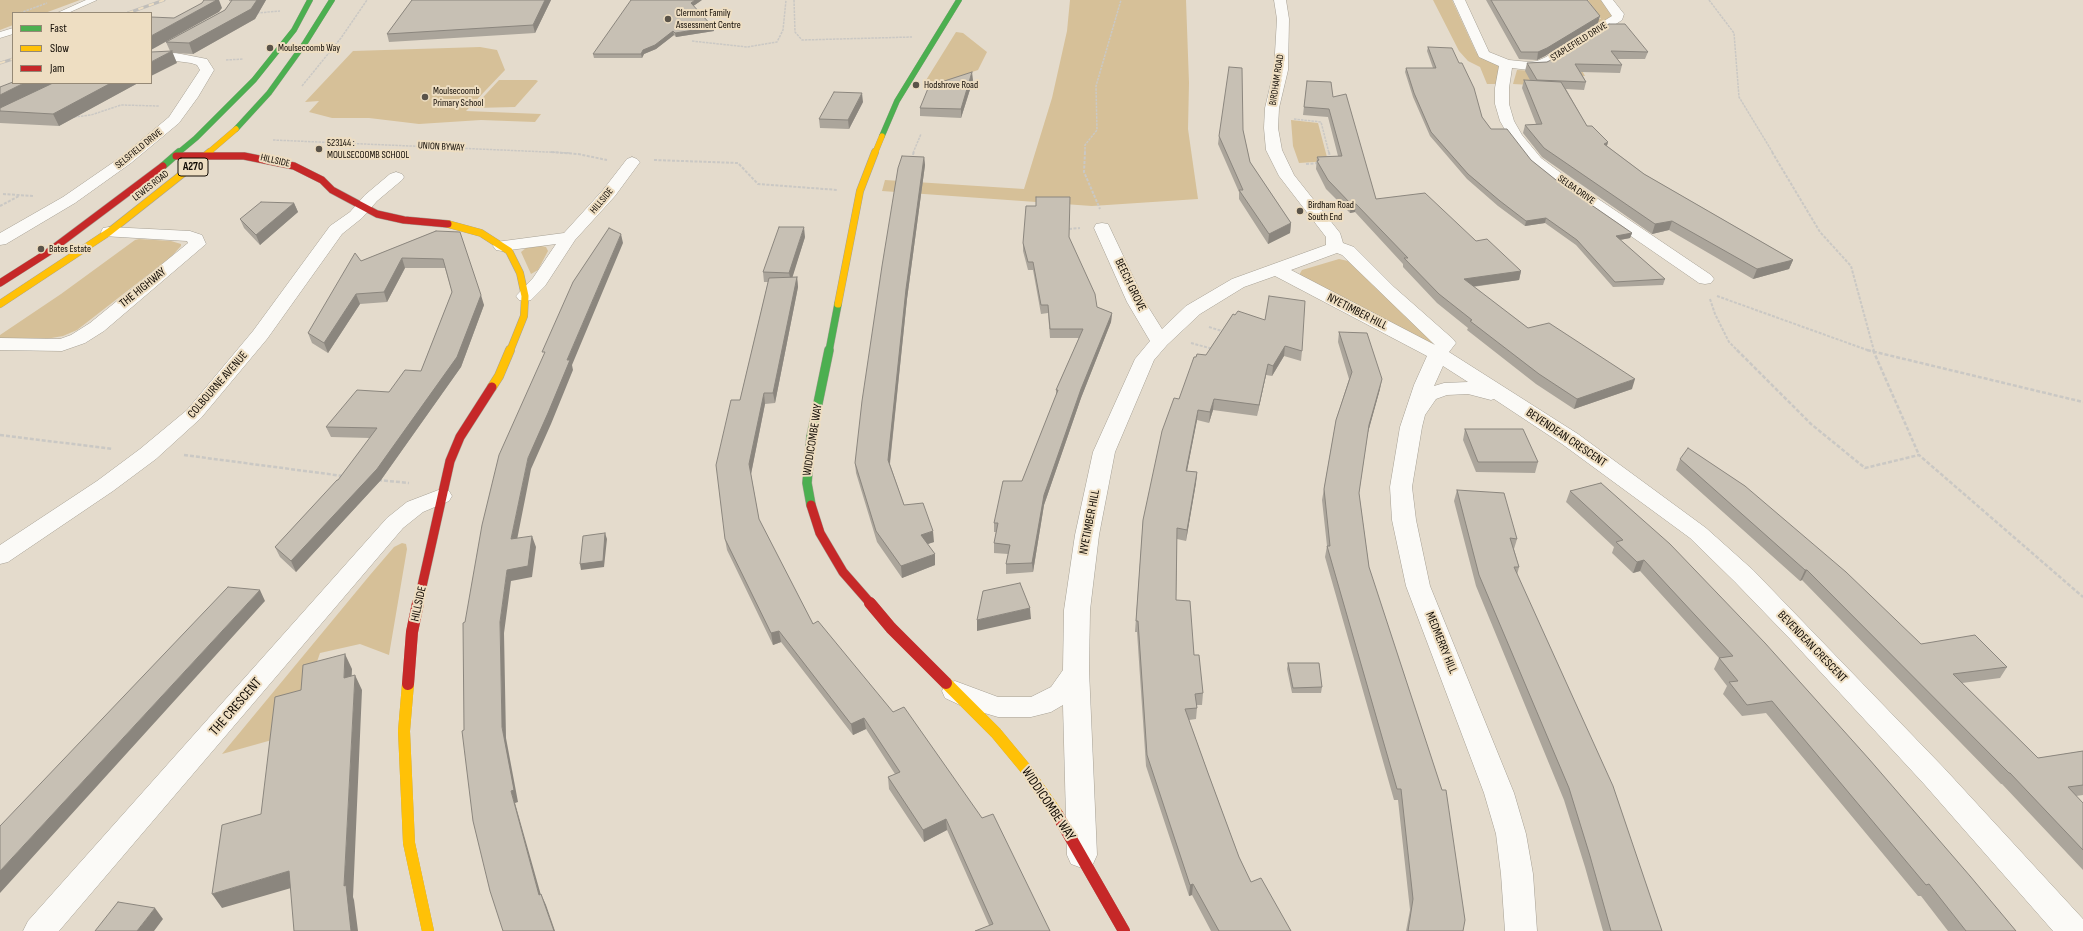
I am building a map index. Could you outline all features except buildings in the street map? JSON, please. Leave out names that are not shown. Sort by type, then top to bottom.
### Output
[{"type":"street","name":"LEWES ROAD","points":[[0,283],[47,253],[149,178],[176,156],[254,80],[294,30],[310,0]]},
{"type":"street","name":"LEWES ROAD","points":[[0,304],[109,232],[228,138],[266,97],[305,43],[332,0]]},
{"type":"street","points":[[870,164],[896,101],[959,0]]},
{"type":"street","name":"BIRDHAM ROAD","points":[[1280,0],[1283,19],[1281,70],[1272,108],[1270,128],[1278,160],[1287,176],[1334,237],[1335,246]]},
{"type":"street","name":"STAPLEFIELD DRIVE","points":[[1459,0],[1478,39],[1482,52],[1492,59],[1506,64],[1536,65],[1557,57],[1618,17],[1618,14],[1607,0]]},
{"type":"street","points":[[152,56],[171,45]]},
{"type":"street","points":[[152,57],[185,58],[202,62]]},
{"type":"street","name":"SELSFIELD DRIVE","points":[[0,240],[69,200],[126,160],[174,120],[205,76],[207,70],[202,62]]},
{"type":"street","name":"SELBA DRIVE","points":[[1506,64],[1502,88],[1502,104],[1507,121],[1516,137],[1536,161],[1707,286]]},
{"type":"street","name":"HILLSIDE","points":[[176,156],[256,157],[294,166],[322,180],[332,190],[363,208],[388,217],[439,222],[481,233],[509,251],[516,262],[526,296],[524,316],[498,376],[476,415],[460,437],[450,461],[442,491],[412,632],[404,731],[409,843],[428,931]]},
{"type":"street","name":"HILLSIDE","points":[[526,296],[539,282],[569,237],[609,193],[629,162]]},
{"type":"street","name":"WIDDICOMBE WAY","points":[[870,164],[860,191],[810,445],[807,482],[810,502],[820,533],[843,572],[891,628],[996,733],[1025,768],[1054,810],[1082,855],[1124,931]]},
{"type":"street","points":[[363,208],[371,198],[396,177]]},
{"type":"street","name":"COLBOURNE AVENUE","points":[[0,556],[105,486],[148,454],[209,397],[265,329],[336,230],[363,208]]},
{"type":"street","name":"BEECH GROVE","points":[[1094,228],[1160,341]]},
{"type":"street","name":"THE HIGHWAY","points":[[0,344],[62,345],[78,339],[103,322],[197,244],[196,239],[190,236],[109,232]]},
{"type":"street","points":[[502,246],[569,237]]},
{"type":"street","points":[[1335,246],[1348,251],[1388,291],[1446,343],[1438,354]]},
{"type":"street","name":"NYETIMBER HILL","points":[[1082,855],[1076,670],[1077,610],[1081,570],[1104,452],[1134,380],[1145,359],[1160,341],[1193,310],[1238,283],[1329,251],[1335,246]]},
{"type":"street","name":"NYETIMBER HILL","points":[[1276,269],[1438,354]]},
{"type":"street","name":"BEVENDEAN CRESCENT","points":[[1438,354],[1570,439],[1642,490],[1698,533],[1744,576],[1805,638],[1934,776],[2073,931]]},
{"type":"street","name":"MEDMERRY HILL","points":[[1438,354],[1424,384],[1405,458],[1401,487],[1404,520],[1418,586],[1479,740],[1499,793],[1512,834],[1517,874],[1521,931]]},
{"type":"street","name":"BEVENDEAN CRESCENT","points":[[1415,416],[1422,403],[1429,395],[1451,388],[1480,390],[1515,404]]},
{"type":"street","name":"THE CRESCENT","points":[[40,931],[395,523],[415,507],[442,491]]},
{"type":"street","name":"WIDDICOMBE WAY","points":[[954,691],[974,700],[998,707],[1031,707],[1047,702],[1062,694],[1070,683],[1076,670]]},
{"type":"lane","points":[[63,12],[93,0]]},
{"type":"lane","points":[[0,35],[12,31]]},
{"type":"path","points":[[692,41],[747,47],[777,42],[783,30],[786,0]]},
{"type":"path","points":[[794,0],[795,32],[802,40],[936,37]]},
{"type":"path","points":[[1069,229],[1094,228],[1106,220],[1084,172],[1085,145],[1097,130],[1098,116],[1096,86],[1122,0]]},
{"type":"path","points":[[1709,0],[1734,33],[1739,98],[1820,232],[1851,266],[1874,352],[1919,455],[2083,597]]},
{"type":"path","points":[[23,12],[48,3]]},
{"type":"path","points":[[253,13],[281,11]]},
{"type":"path","points":[[202,62],[248,59]]},
{"type":"path","points":[[73,117],[91,115],[120,105],[185,105]]},
{"type":"path","points":[[1287,119],[1321,122],[1331,163]]},
{"type":"path","points":[[870,164],[910,162],[921,134]]},
{"type":"path","name":"UNION BYWAY","points":[[272,140],[563,153],[629,162],[650,160],[738,163],[758,184],[860,191]]},
{"type":"path","points":[[1303,164],[1324,163]]},
{"type":"path","points":[[0,206],[19,196]]},
{"type":"path","points":[[1707,286],[1874,352],[2083,402]]},
{"type":"path","points":[[1707,286],[1715,314],[1729,342],[1811,424],[1865,468],[1919,455]]},
{"type":"path","points":[[1204,326],[1228,332]]},
{"type":"path","points":[[1187,342],[1216,350]]},
{"type":"path","points":[[0,434],[148,454],[168,453],[293,471],[348,477]]},
{"type":"path","points":[[372,480],[442,491]]},
{"type":"shaded area","points":[[0,0],[80,0],[48,12],[12,12],[12,25],[0,30]]},
{"type":"shaded area","points":[[1070,0],[1186,0],[1189,83],[1188,129],[1198,199],[1092,206],[882,191],[885,180],[1024,189],[1052,98],[1067,31]]},
{"type":"shaded area","points":[[1433,0],[1452,0],[1476,52],[1482,58],[1500,65],[1496,84],[1487,84],[1480,67],[1468,61],[1459,51]]},
{"type":"shaded area","points":[[1588,0],[1603,0],[1615,16],[1605,23],[1543,18],[1601,19]]},
{"type":"shaded area","points":[[956,32],[963,33],[987,52],[978,70],[933,85],[923,85]]},
{"type":"shaded area","points":[[480,47],[497,50],[505,70],[466,111],[541,114],[535,122],[481,120],[419,124],[369,118],[332,118],[309,112],[319,101],[305,102],[353,51]]},
{"type":"shaded area","points":[[1575,58],[1585,76],[1575,75],[1550,86],[1513,84],[1517,70],[1535,71]]},
{"type":"shaded area","points":[[499,80],[538,81],[515,107],[475,108],[474,107]]},
{"type":"shaded area","points":[[1291,120],[1318,123],[1328,161],[1299,163],[1293,146]]},
{"type":"shaded area","points":[[135,240],[171,241],[181,244],[181,246],[171,257],[77,330],[63,336],[46,339],[0,338],[0,335],[61,294]]},
{"type":"shaded area","points":[[541,246],[546,247],[548,251],[538,270],[531,274],[521,252],[526,248]]},
{"type":"shaded area","points":[[1339,259],[1348,261],[1434,343],[1431,344],[1299,275],[1302,270]]},
{"type":"shaded area","points":[[402,543],[406,544],[407,549],[389,655],[360,644],[320,653],[311,679],[279,738],[222,754],[370,575],[394,547]]},
{"type":"railway","points":[[131,12],[164,0]]},
{"type":"railway","points":[[0,63],[12,59]]},
{"type":"traffic: fast","points":[[163,166],[196,138],[254,80],[294,30],[310,0]]},
{"type":"traffic: fast","points":[[236,129],[269,93],[305,43],[332,0]]},
{"type":"traffic: fast","points":[[882,136],[897,101],[959,0]]},
{"type":"traffic: fast","points":[[811,505],[807,483],[811,437],[838,304]]},
{"type":"traffic: slow","points":[[0,304],[109,232],[228,138],[236,129]]},
{"type":"traffic: slow","points":[[838,304],[860,191],[882,136]]},
{"type":"traffic: slow","points":[[448,224],[481,233],[509,251],[520,273],[525,296],[524,316],[499,376],[492,387]]},
{"type":"traffic: slow","points":[[946,683],[996,733],[1025,768],[1057,814]]},
{"type":"traffic: slow","points":[[408,684],[404,731],[409,843],[428,931]]},
{"type":"traffic: jam","points":[[176,156],[244,156],[294,166],[322,180],[332,190],[377,214],[404,220],[448,224]]},
{"type":"traffic: jam","points":[[0,283],[47,253],[163,166]]},
{"type":"traffic: jam","points":[[408,684],[412,632],[450,461],[460,437],[492,387]]},
{"type":"traffic: jam","points":[[811,505],[820,533],[843,572],[891,628],[946,683]]},
{"type":"traffic: jam","points":[[1057,814],[1124,931]]},
{"type":"place","name":"Clermont Family Assessment Centre","points":[[668,19]]},
{"type":"place","name":"Moulsecoomb Way","points":[[270,48]]},
{"type":"place","name":"Hodshrove Road","points":[[916,85]]},
{"type":"place","name":"Moulsecoomb Primary School","points":[[425,97]]},
{"type":"place","name":"523144 : MOULSECOOMB SCHOOL","points":[[319,149]]},
{"type":"place","name":"Birdham Road South End","points":[[1300,211]]},
{"type":"place","name":"Bates Estate","points":[[41,249]]}]
